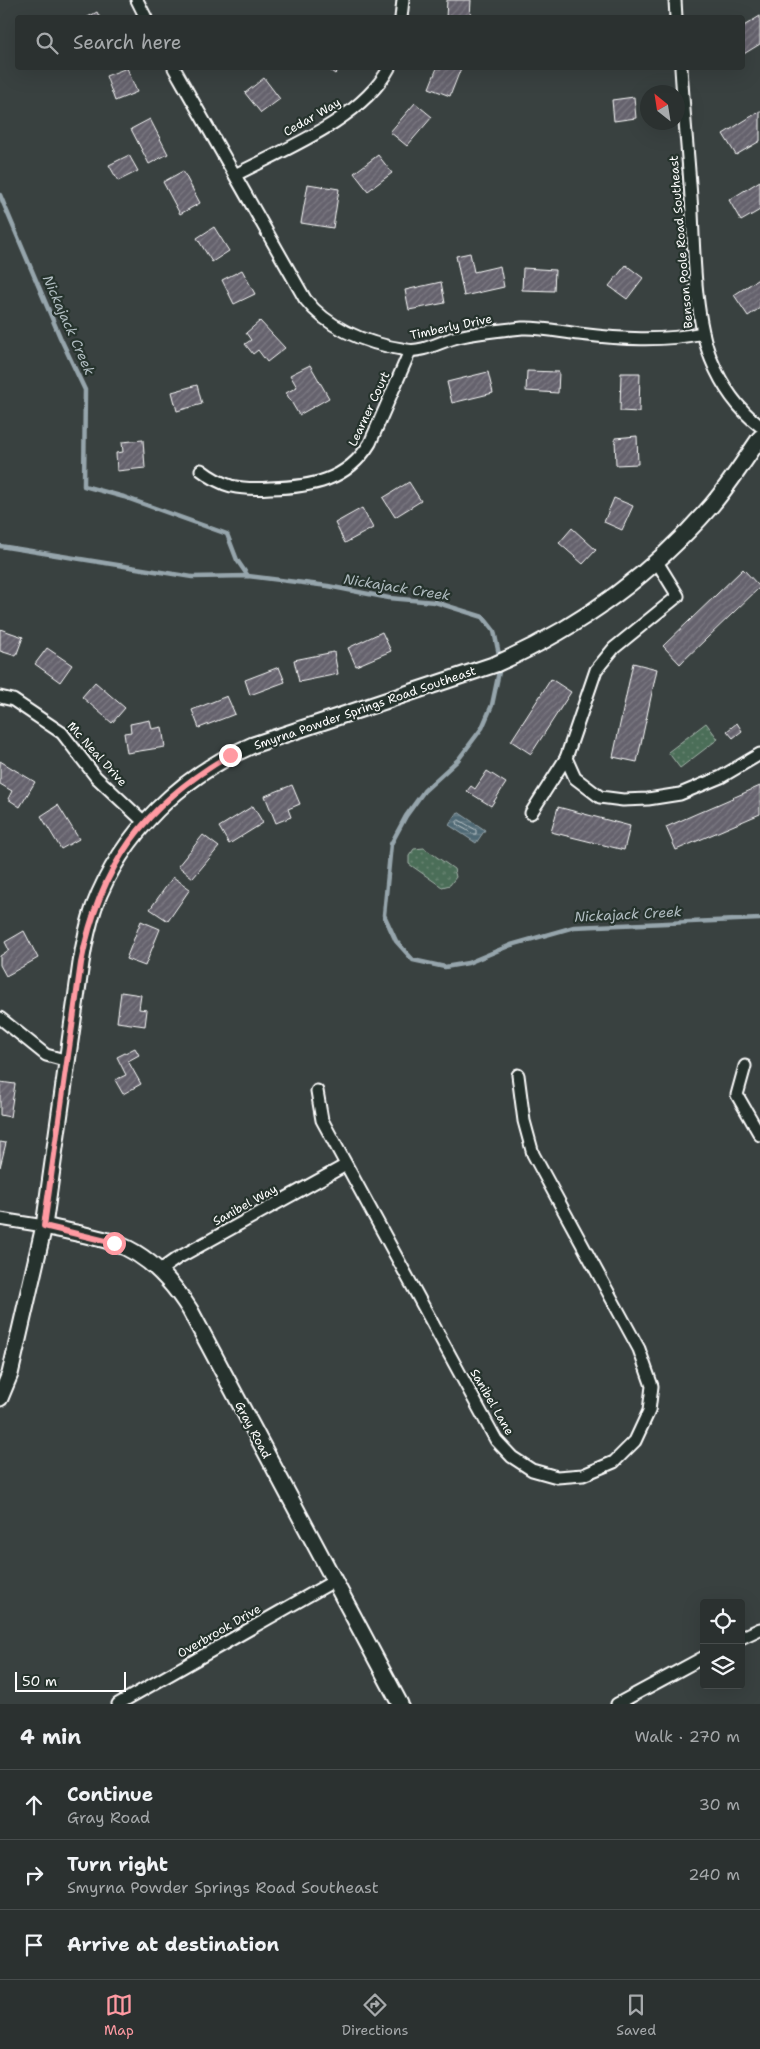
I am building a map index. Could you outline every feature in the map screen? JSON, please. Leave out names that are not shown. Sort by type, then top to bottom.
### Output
[{"type":"street","points":[[137,0],[144,15]]},
{"type":"street","points":[[401,15],[403,0]]},
{"type":"street","points":[[675,0],[676,15]]},
{"type":"street","name":"Timberly Drive","points":[[175,70],[305,299],[325,321],[341,330],[386,346],[410,351],[458,337],[525,328],[640,340],[669,339],[703,333]]},
{"type":"street","name":"Cedar Way","points":[[235,175],[331,124],[351,111],[368,97],[382,81],[388,70]]},
{"type":"street","name":"Benson Poole Road Southeast","points":[[681,70],[695,264],[703,333],[711,359],[726,388],[750,418],[760,426]]},
{"type":"street","name":"Learner Court","points":[[200,470],[224,484],[253,489],[293,487],[314,484],[330,479],[345,470],[363,455],[410,351]]},
{"type":"street","name":"Smyrna Powder Springs Road Southeast","points":[[0,1398],[10,1374],[44,1226],[81,963],[94,907],[126,846],[144,822],[169,797],[190,780],[230,755],[262,742],[496,664],[528,650],[574,624],[657,562],[711,506],[731,481],[760,438]]},
{"type":"street","points":[[531,813],[566,758],[596,670],[614,648],[678,596],[657,562]]},
{"type":"street","name":"Mc Neal Drive","points":[[0,697],[13,700],[62,732],[96,777],[144,822]]},
{"type":"street","points":[[566,758],[575,778],[600,797],[631,800],[680,794],[721,777],[760,754]]},
{"type":"street","points":[[0,1018],[46,1055],[68,1060]]},
{"type":"street","points":[[744,1066],[737,1095],[760,1135]]},
{"type":"street","name":"Sanibel Lane","points":[[317,1091],[322,1120],[496,1440],[512,1457],[532,1470],[557,1477],[584,1475],[614,1462],[635,1441],[649,1411],[652,1386],[638,1350],[533,1154],[524,1121],[518,1075]]},
{"type":"street","name":"Sanibel Way","points":[[160,1271],[176,1259],[346,1165]]},
{"type":"street","points":[[0,1219],[44,1226]]},
{"type":"street","name":"Gray Road","points":[[44,1226],[114,1243],[136,1254],[160,1271],[176,1289],[190,1310],[400,1704]]},
{"type":"street","name":"Overbrook Drive","points":[[118,1704],[334,1581]]},
{"type":"street","points":[[745,1636],[760,1629]]},
{"type":"street","points":[[617,1704],[700,1659]]},
{"type":"green space","points":[[706,723],[718,739],[680,768],[668,752]]},
{"type":"green space","points":[[424,848],[454,869],[456,877],[450,885],[442,887],[409,864],[409,856],[414,849]]},
{"type":"water","points":[[458,812],[485,830],[476,843],[449,825]]},
{"type":"building","points":[[447,0],[471,0],[470,15],[446,15]]},
{"type":"building","points":[[760,16],[760,44],[745,53],[745,25]]},
{"type":"building","points":[[122,70],[128,70],[137,92],[115,101],[106,76]]},
{"type":"building","points":[[330,70],[339,70],[335,74]]},
{"type":"building","points":[[436,70],[460,70],[450,96],[429,88]]},
{"type":"building","points":[[264,78],[280,99],[261,113],[245,93]]},
{"type":"building","points":[[634,97],[636,118],[614,121],[612,100]]},
{"type":"building","points":[[415,103],[432,117],[407,146],[390,132]]},
{"type":"building","points":[[760,111],[760,141],[736,155],[723,134]]},
{"type":"building","points":[[150,119],[168,154],[149,164],[131,129]]},
{"type":"building","points":[[129,155],[138,171],[118,181],[109,165]]},
{"type":"building","points":[[378,155],[392,173],[368,191],[354,173]]},
{"type":"building","points":[[183,171],[200,203],[180,214],[163,182]]},
{"type":"building","points":[[760,181],[760,210],[741,221],[729,200]]},
{"type":"building","points":[[308,184],[339,189],[333,228],[301,223]]},
{"type":"building","points":[[214,227],[229,251],[212,262],[197,238]]},
{"type":"building","points":[[470,253],[474,272],[500,266],[504,287],[464,296],[456,256]]},
{"type":"building","points":[[626,265],[643,278],[627,299],[609,286]]},
{"type":"building","points":[[523,268],[555,270],[554,291],[522,290]]},
{"type":"building","points":[[242,270],[255,294],[234,304],[222,280]]},
{"type":"building","points":[[760,278],[760,308],[748,316],[734,295]]},
{"type":"building","points":[[441,282],[445,303],[409,310],[405,290]]},
{"type":"building","points":[[260,321],[285,348],[267,362],[258,350],[253,354],[245,344],[251,340],[246,333]]},
{"type":"building","points":[[310,365],[329,398],[299,415],[286,393],[297,387],[290,375]]},
{"type":"building","points":[[527,371],[559,372],[558,393],[526,391]]},
{"type":"building","points":[[488,372],[493,393],[452,403],[447,382]]},
{"type":"building","points":[[621,373],[640,373],[639,412],[620,411]]},
{"type":"building","points":[[197,385],[202,404],[177,411],[172,392]]},
{"type":"building","points":[[637,436],[638,464],[616,465],[615,438]]},
{"type":"building","points":[[143,440],[145,468],[117,471],[116,453],[123,452],[122,442]]},
{"type":"building","points":[[409,482],[421,501],[395,517],[383,498]]},
{"type":"building","points":[[614,498],[633,506],[622,530],[604,522]]},
{"type":"building","points":[[362,508],[373,528],[345,543],[335,523]]},
{"type":"building","points":[[572,528],[596,550],[583,564],[559,543]]},
{"type":"building","points":[[743,569],[760,587],[680,664],[663,646]]},
{"type":"building","points":[[0,629],[23,637],[16,656],[0,651]]},
{"type":"building","points":[[382,632],[391,651],[356,666],[348,648]]},
{"type":"building","points":[[47,648],[72,665],[60,682],[35,664]]},
{"type":"building","points":[[334,652],[338,674],[299,682],[294,660]]},
{"type":"building","points":[[633,663],[657,669],[637,762],[613,757]]},
{"type":"building","points":[[279,667],[285,682],[250,695],[245,680]]},
{"type":"building","points":[[551,679],[571,692],[531,754],[511,741]]},
{"type":"building","points":[[95,682],[125,708],[112,723],[82,697]]},
{"type":"building","points":[[227,696],[235,714],[199,728],[192,710]]},
{"type":"building","points":[[150,720],[152,729],[162,727],[165,747],[127,753],[124,733],[131,732],[130,724]]},
{"type":"building","points":[[737,723],[742,731],[733,738],[727,731]]},
{"type":"building","points":[[0,761],[35,782],[20,807],[8,799],[12,791],[0,784]]},
{"type":"building","points":[[487,771],[506,783],[491,806],[467,791],[471,786],[475,789]]},
{"type":"building","points":[[292,785],[300,804],[288,809],[291,817],[276,823],[265,796]]},
{"type":"building","points":[[760,786],[760,814],[676,850],[666,827]]},
{"type":"building","points":[[58,805],[79,839],[61,849],[41,816]]},
{"type":"building","points":[[253,806],[263,823],[229,844],[219,827]]},
{"type":"building","points":[[558,807],[630,826],[624,850],[551,832]]},
{"type":"building","points":[[203,835],[219,847],[193,878],[178,866]]},
{"type":"building","points":[[173,877],[190,889],[168,921],[150,909]]},
{"type":"building","points":[[141,921],[160,929],[145,966],[126,959]]},
{"type":"building","points":[[24,931],[38,958],[6,976],[0,965],[0,956],[9,950],[5,942]]},
{"type":"building","points":[[121,992],[141,995],[139,1009],[147,1010],[145,1026],[117,1022]]},
{"type":"building","points":[[135,1048],[139,1055],[128,1061],[141,1084],[123,1094],[115,1080],[126,1075],[117,1057]]},
{"type":"building","points":[[0,1082],[15,1084],[10,1117],[0,1115]]},
{"type":"building","points":[[0,1142],[6,1143],[0,1167]]},
{"type":"waterway","name":"Nickajack Creek","points":[[0,195],[60,337],[85,390],[84,486],[124,497],[227,534],[237,560],[248,576]]},
{"type":"waterway","name":"Nickajack Creek","points":[[0,546],[192,577],[248,576],[328,586],[389,598],[435,602],[483,617],[494,631],[500,659]]},
{"type":"waterway","name":"Nickajack Creek","points":[[500,667],[492,705],[482,728],[458,760],[424,791],[406,816],[391,844],[384,915],[396,941],[413,960],[445,967],[468,963],[511,945],[574,927],[760,919]]},
{"type":"route","points":[[114,1243],[44,1226],[76,992],[87,932],[94,907],[106,882],[126,846],[144,822],[169,797],[190,780],[230,755]]}]
